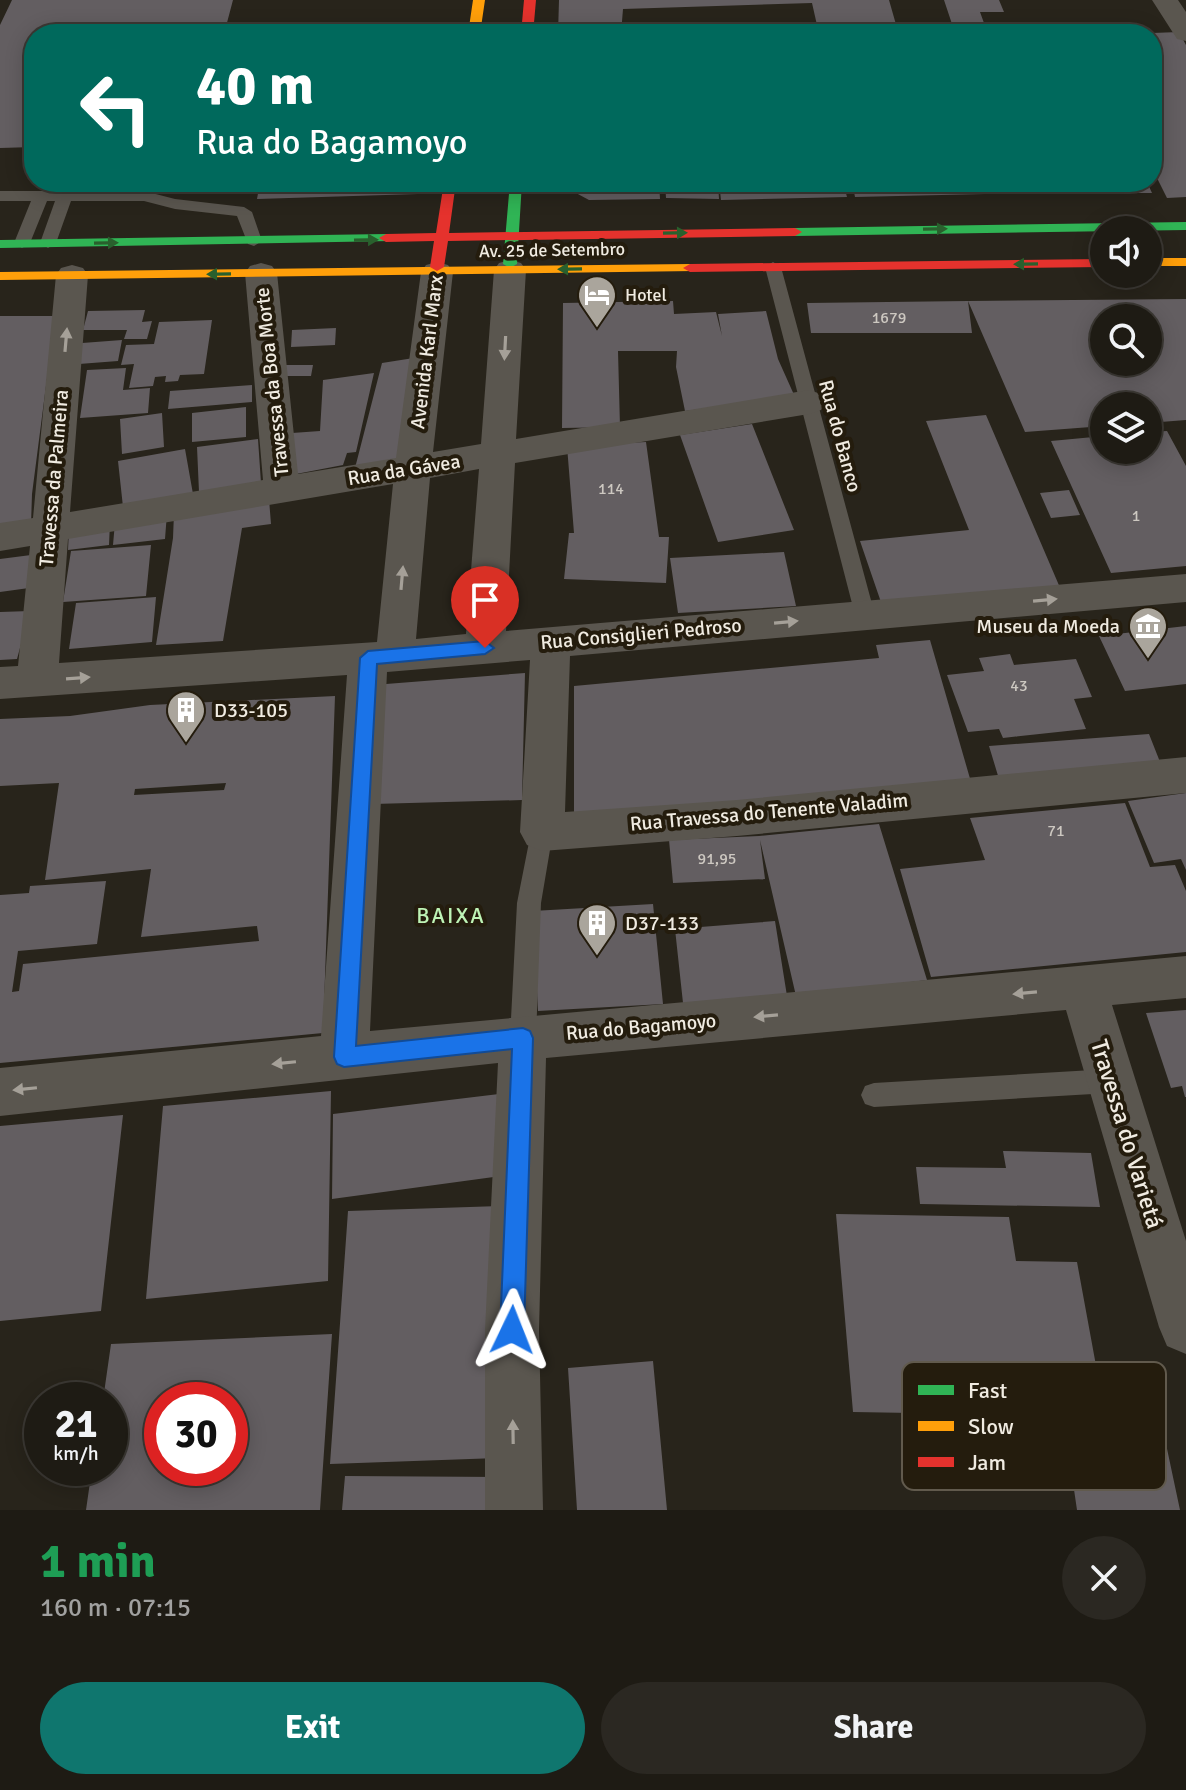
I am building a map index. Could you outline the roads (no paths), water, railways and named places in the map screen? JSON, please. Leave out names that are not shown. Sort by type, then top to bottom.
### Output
[{"type":"main road","points":[[475,24],[479,0]]},
{"type":"main road","points":[[528,24],[530,0]]},
{"type":"main road","points":[[448,192],[438,256],[511,253],[515,192]]},
{"type":"main road","name":"Av. 25 de Setembro","points":[[0,244],[48,243],[258,257],[438,256],[1186,226]]},
{"type":"main road","name":"Av. 25 de Setembro","points":[[511,253],[773,267],[1090,263]]},
{"type":"main road","name":"Av. 25 de Setembro","points":[[0,276],[72,275],[258,257],[438,256]]},
{"type":"main road","points":[[1162,262],[1186,262]]},
{"type":"street","points":[[1165,0],[1186,33]]},
{"type":"street","points":[[485,648],[511,253]]},
{"type":"street","name":"Avenida Karl Marx","points":[[344,1057],[382,657],[413,468],[438,256]]},
{"type":"street","name":"Travessa da Boa Morte","points":[[258,257],[282,491]]},
{"type":"street","name":"Travessa da Palmeira","points":[[18,682],[49,529],[72,275]]},
{"type":"street","name":"Rua da Gávea","points":[[0,537],[809,402]]},
{"type":"street","name":"Rua Consiglieri Pedroso","points":[[18,682],[382,657],[1186,588]]},
{"type":"street","points":[[542,832],[551,642]]},
{"type":"street","name":"Rua Travessa do Tenente Valadim","points":[[542,832],[737,818],[1186,775]]},
{"type":"street","name":"Rua do Bagamoyo","points":[[0,1092],[523,1038],[1186,977]]},
{"type":"street","name":"Travessa do Varietá","points":[[1083,987],[1186,1327]]},
{"type":"street","points":[[514,1510],[512,1330],[523,1038]]},
{"type":"lane","points":[[48,243],[65,195]]},
{"type":"lane","points":[[0,196],[144,196],[175,204],[231,208],[244,212],[258,257]]},
{"type":"lane","points":[[22,243],[41,196]]},
{"type":"lane","name":"Rua do Banco","points":[[773,267],[865,615]]},
{"type":"lane","points":[[523,1038],[529,903],[542,832]]},
{"type":"lane","points":[[874,1095],[1110,1081]]},
{"type":"place","name":"Hotel","points":[[597,329]]},
{"type":"place","name":"Museu da Moeda","points":[[1148,660]]},
{"type":"place","name":"D33-105","points":[[186,744]]},
{"type":"place","name":"D37-133","points":[[597,957]]},
{"type":"district","name":"BAIXA","points":[[451,915]]}]
